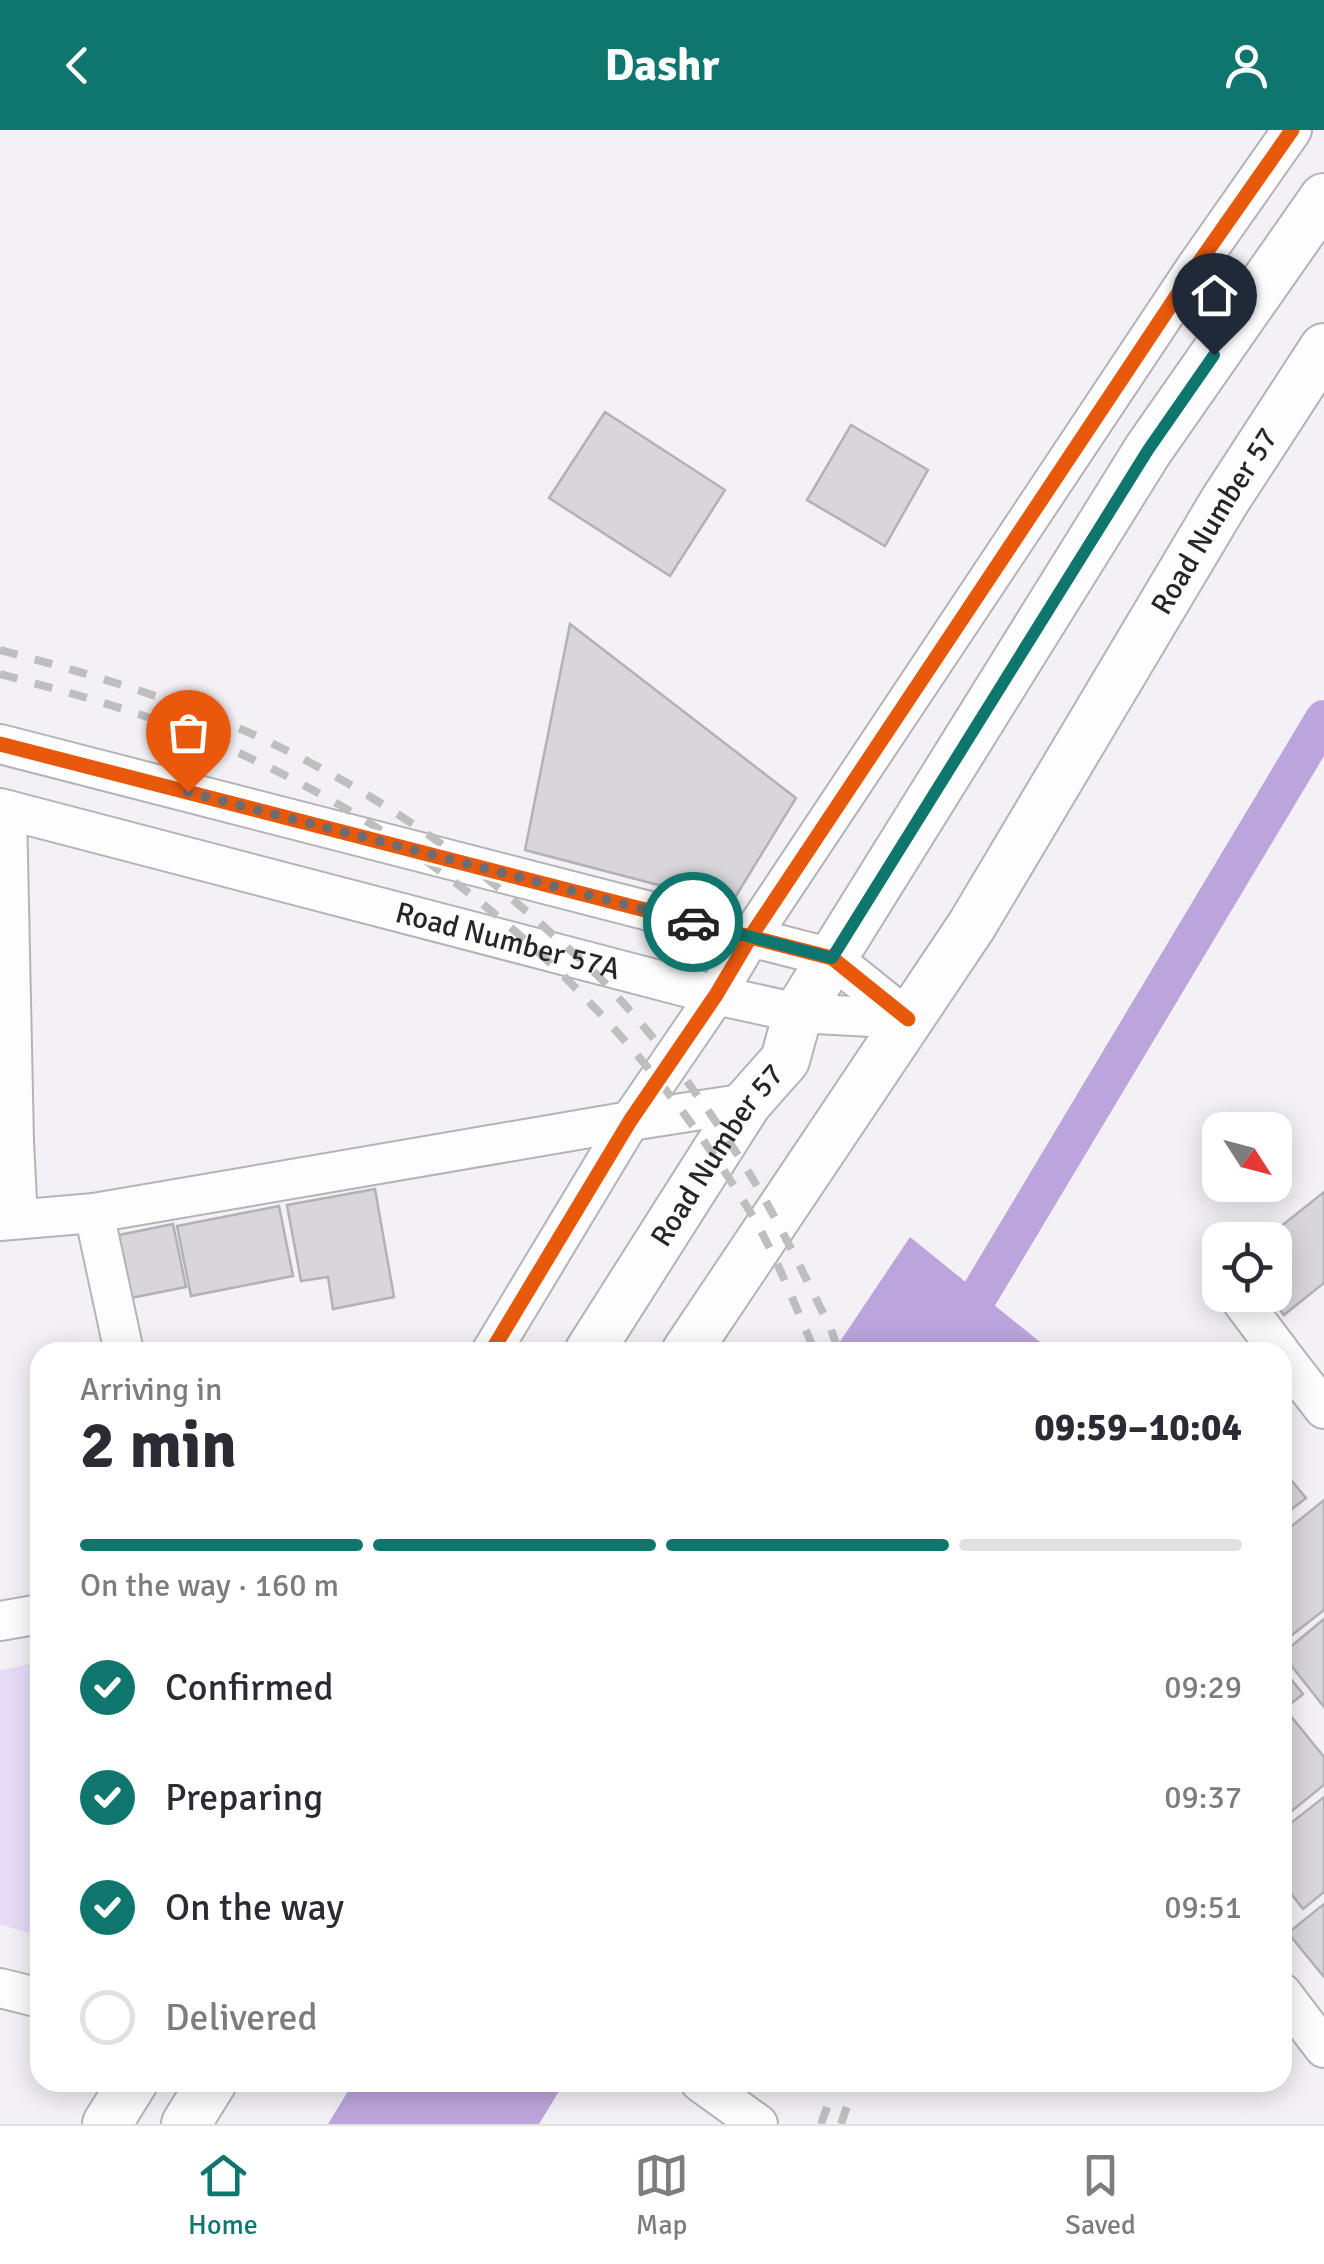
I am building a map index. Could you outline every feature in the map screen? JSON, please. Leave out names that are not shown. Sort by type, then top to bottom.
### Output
[{"type":"main road","name":"Road Number 57","points":[[595,1342],[747,1103],[785,1060],[798,1013],[1148,450],[1324,198]]},
{"type":"main road","name":"Road Number 57","points":[[693,1342],[972,925],[1224,502],[1324,348]]},
{"type":"main road","points":[[107,2124],[127,2092]]},
{"type":"main road","points":[[186,2124],[206,2092]]},
{"type":"street","points":[[497,1342],[630,1121],[716,995],[751,936],[1185,283],[1292,130]]},
{"type":"street","points":[[0,744],[832,958],[908,1019]]},
{"type":"street","points":[[3,809],[14,1142],[9,1220],[94,1213],[747,1103]]},
{"type":"street","name":"Road Number 57A","points":[[3,809],[716,995],[798,1013],[908,1019]]},
{"type":"street","points":[[94,1213],[122,1342]]},
{"type":"street","points":[[1248,1312],[1272,1342]]},
{"type":"street","points":[[1292,1368],[1324,1410]]},
{"type":"street","points":[[0,1621],[30,1616]]},
{"type":"street","points":[[0,1988],[30,1996]]},
{"type":"street","points":[[1292,2006],[1324,2048]]},
{"type":"street","points":[[714,2092],[758,2124]]},
{"type":"shaded area","points":[[910,1237],[1040,1342],[840,1342]]},
{"type":"shaded area","points":[[30,1664],[30,1934],[0,1924],[0,1670]]},
{"type":"shaded area","points":[[347,2092],[559,2092],[539,2124],[328,2124]]},
{"type":"building","points":[[605,412],[725,490],[670,576],[549,498]]},
{"type":"building","points":[[851,425],[928,470],[885,546],[807,500]]},
{"type":"building","points":[[570,624],[796,798],[731,904],[525,850]]},
{"type":"building","points":[[375,1189],[394,1297],[333,1309],[328,1277],[301,1281],[287,1205]]},
{"type":"building","points":[[1324,1192],[1324,1283],[1292,1309],[1292,1222],[1286,1222]]},
{"type":"building","points":[[279,1206],[293,1276],[191,1296],[177,1226]]},
{"type":"building","points":[[173,1224],[186,1287],[126,1299],[114,1236]]},
{"type":"building","points":[[1292,1481],[1306,1498],[1292,1509]]},
{"type":"building","points":[[1324,1500],[1324,1610],[1292,1635],[1292,1526]]},
{"type":"building","points":[[1324,1619],[1324,1707],[1292,1667],[1292,1646]]},
{"type":"building","points":[[1292,1680],[1303,1694],[1292,1703]]},
{"type":"building","points":[[1292,1717],[1324,1757],[1324,1785],[1292,1811]]},
{"type":"building","points":[[1324,1797],[1324,1892],[1303,1909],[1292,1895],[1292,1822]]},
{"type":"building","points":[[1324,1904],[1324,1977],[1292,1938],[1292,1930]]},
{"type":"waterway","points":[[948,1342],[1324,719]]},
{"type":"railway","points":[[0,650],[134,689],[265,740],[343,780],[487,878],[603,981],[697,1095],[769,1207],[836,1342]]},
{"type":"railway","points":[[0,674],[177,728],[287,776],[367,822],[444,874],[516,932],[583,995],[645,1064],[701,1137],[761,1231],[811,1342]]},
{"type":"railway","points":[[821,2124],[832,2092]]},
{"type":"railway","points":[[841,2124],[852,2092]]},
{"type":"cycle path","points":[[497,1342],[630,1121],[716,995],[751,936],[1196,267],[1292,130]]},
{"type":"cycle path","points":[[0,744],[832,958],[908,1019]]},
{"type":"way so far","points":[[188,792],[693,922]]},
{"type":"route","points":[[693,922],[832,958],[1148,450],[1214,355]]}]
